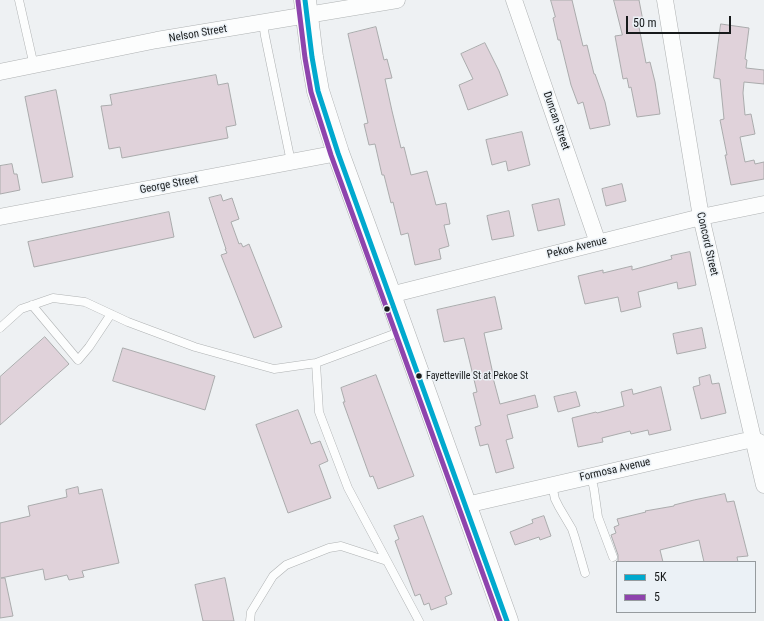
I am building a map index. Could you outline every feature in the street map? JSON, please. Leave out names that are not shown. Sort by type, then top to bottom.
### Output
[{"type":"main road","points":[[305,8],[318,90],[338,153],[507,621]]},
{"type":"street","name":"Nelson Street","points":[[0,72],[157,40],[263,22],[305,8],[397,0]]},
{"type":"street","name":"Duncan Street","points":[[514,0],[598,243]]},
{"type":"street","name":"Concord Street","points":[[665,0],[701,217],[758,442],[764,485]]},
{"type":"street","name":"George Street","points":[[0,217],[338,153]]},
{"type":"street","name":"Pekoe Avenue","points":[[390,295],[701,217],[764,204]]},
{"type":"street","name":"Formosa Avenue","points":[[466,505],[591,476],[758,442]]},
{"type":"lane","points":[[19,0],[34,66]]},
{"type":"lane","points":[[263,22],[291,162]]},
{"type":"lane","points":[[0,328],[21,309],[53,298],[85,302],[128,322],[195,347],[274,369],[316,363],[403,331]]},
{"type":"lane","points":[[32,305],[78,360],[89,347],[111,314]]},
{"type":"lane","points":[[316,363],[319,412],[348,488],[419,621]]},
{"type":"lane","points":[[591,476],[598,517],[613,557]]},
{"type":"lane","points":[[552,485],[558,507],[572,529],[585,573]]},
{"type":"lane","points":[[250,621],[251,612],[273,576],[286,564],[329,548],[341,546],[387,561]]},
{"type":"building","points":[[551,0],[572,0],[583,46],[587,45],[594,74],[605,102],[610,125],[590,129],[583,102],[578,104],[571,85],[560,40],[558,40]]},
{"type":"building","points":[[614,0],[639,0],[643,21],[638,22],[646,63],[650,62],[655,82],[660,114],[637,117],[631,87],[629,88],[627,78],[623,79],[615,36],[622,35]]},
{"type":"building","points":[[721,24],[749,28],[745,59],[747,60],[746,68],[764,70],[764,84],[744,82],[743,93],[745,115],[751,114],[755,134],[740,137],[745,162],[754,160],[755,164],[764,162],[764,179],[731,185],[720,120],[724,119],[720,79],[714,78]]},
{"type":"building","points":[[376,27],[384,60],[387,59],[392,78],[385,79],[401,148],[404,147],[411,175],[427,171],[436,205],[446,203],[450,224],[444,225],[449,246],[439,249],[441,259],[415,265],[408,233],[401,235],[393,202],[391,203],[384,175],[382,175],[375,144],[369,145],[364,124],[368,123],[348,34]]},
{"type":"building","points":[[485,43],[499,71],[508,95],[468,110],[459,85],[473,79],[461,54]]},
{"type":"building","points":[[216,75],[218,85],[228,83],[236,125],[226,127],[228,138],[122,158],[120,147],[109,149],[101,106],[112,105],[110,95]]},
{"type":"building","points":[[56,90],[73,177],[42,183],[25,97]]},
{"type":"building","points":[[522,132],[530,165],[508,171],[506,161],[492,165],[486,140]]},
{"type":"building","points":[[12,164],[14,174],[17,174],[20,190],[0,194],[0,166]]},
{"type":"building","points":[[622,184],[626,201],[606,206],[602,189]]},
{"type":"building","points":[[221,195],[223,201],[232,198],[239,219],[231,222],[239,244],[241,243],[243,247],[249,244],[282,327],[254,338],[221,255],[227,253],[209,198]]},
{"type":"building","points":[[559,199],[565,225],[538,231],[532,205]]},
{"type":"building","points":[[509,211],[514,236],[492,240],[487,216]]},
{"type":"building","points":[[169,212],[174,237],[34,267],[28,242]]},
{"type":"building","points":[[690,252],[696,285],[678,289],[677,282],[638,292],[641,307],[621,312],[618,297],[585,304],[578,276],[603,270],[603,273],[632,266],[632,270],[672,259],[671,256]]},
{"type":"building","points":[[495,297],[502,329],[484,333],[492,374],[500,404],[535,395],[538,407],[507,415],[513,438],[506,440],[514,468],[496,473],[488,444],[480,446],[475,427],[481,425],[473,393],[477,392],[464,338],[444,342],[437,310]]},
{"type":"building","points":[[702,328],[706,348],[677,354],[673,334]]},
{"type":"building","points":[[45,337],[69,364],[0,425],[0,377]]},
{"type":"building","points":[[123,348],[215,376],[205,410],[113,381]]},
{"type":"building","points":[[376,375],[414,476],[378,489],[373,476],[370,477],[343,402],[345,402],[341,388]]},
{"type":"building","points":[[710,375],[712,384],[719,383],[726,413],[701,419],[693,387],[700,385],[699,378]]},
{"type":"building","points":[[661,387],[671,430],[649,435],[648,430],[631,434],[630,431],[602,438],[603,442],[578,447],[572,418],[624,406],[621,392],[632,389],[633,394]]},
{"type":"building","points":[[576,392],[580,406],[558,412],[554,397]]},
{"type":"building","points":[[298,410],[311,444],[320,441],[328,461],[319,465],[331,498],[288,513],[256,425]]},
{"type":"building","points":[[78,487],[79,494],[102,489],[119,563],[82,571],[84,577],[69,580],[67,575],[45,580],[43,569],[1,578],[5,578],[13,616],[0,618],[0,523],[30,516],[28,506],[67,497],[66,490]]},
{"type":"building","points":[[725,494],[727,502],[734,501],[748,556],[737,557],[738,561],[704,561],[699,540],[660,550],[663,561],[618,561],[618,555],[611,535],[616,533],[614,527],[619,525],[617,519]]},
{"type":"building","points":[[423,516],[452,594],[445,597],[447,604],[431,610],[429,603],[424,605],[420,594],[415,596],[395,541],[399,539],[394,526]]},
{"type":"building","points":[[544,516],[551,536],[540,540],[539,537],[515,545],[510,532],[533,523],[532,520]]},
{"type":"building","points":[[225,578],[234,621],[203,621],[195,585]]},
{"type":"transit line","name":"5K","points":[[305,0],[318,91],[338,153],[507,621]]},
{"type":"transit line","name":"5","points":[[298,1],[311,92],[331,155],[500,621]]},
{"type":"place","name":"Fayetteville St at Pekoe St","points":[[419,376]]}]
